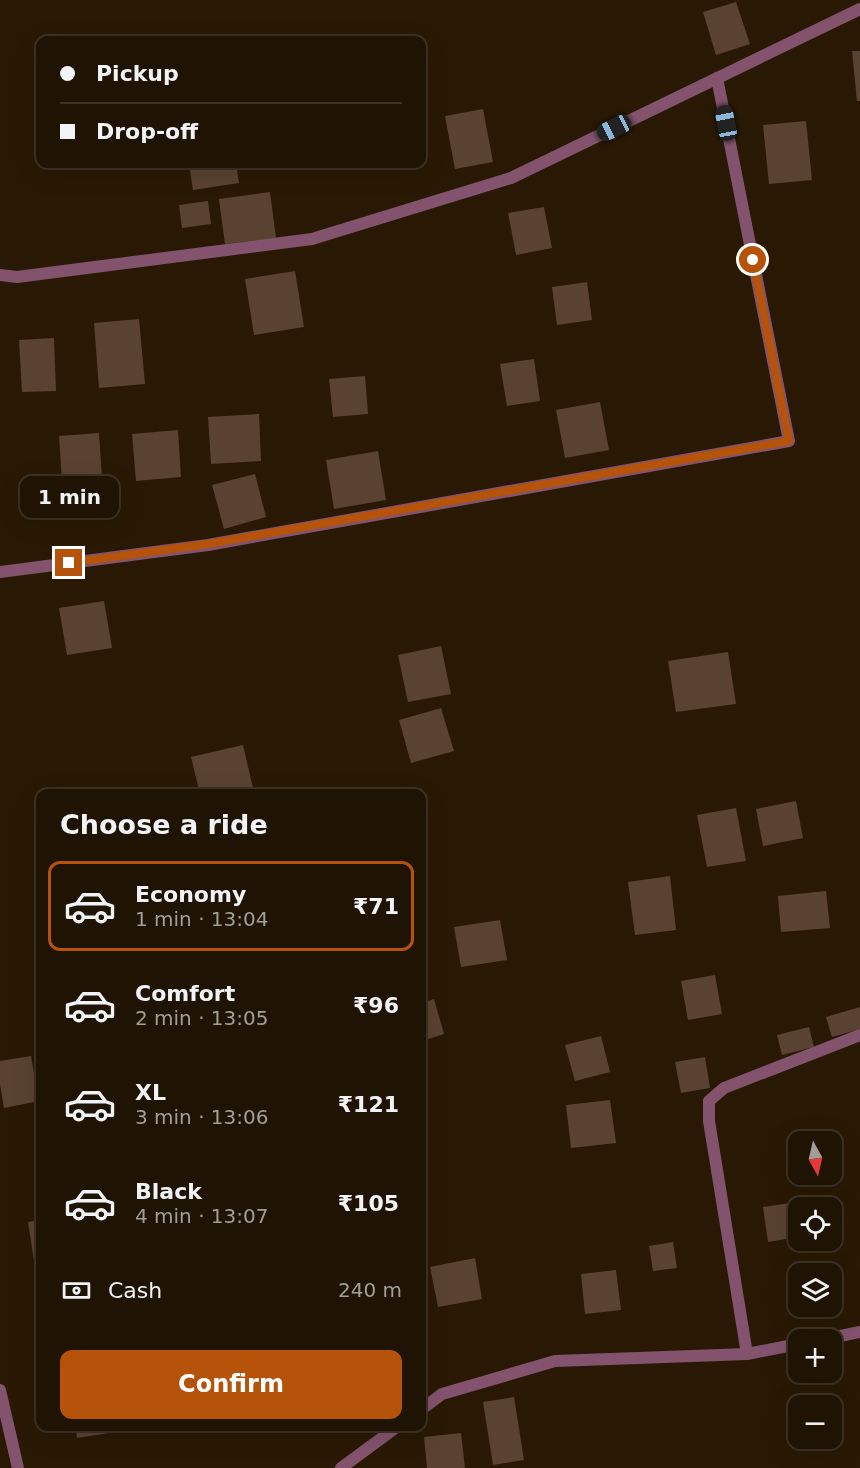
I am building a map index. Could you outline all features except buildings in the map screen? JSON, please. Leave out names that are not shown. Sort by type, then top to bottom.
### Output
[{"type":"street","points":[[0,275],[17,277],[312,239],[511,178],[860,9]]},
{"type":"street","points":[[0,572],[208,544],[789,441],[717,78]]},
{"type":"street","points":[[747,1354],[709,1121],[709,1101],[724,1088],[860,1035]]},
{"type":"street","points":[[842,1336],[860,1332]]},
{"type":"street","points":[[426,1406],[442,1394],[555,1361],[747,1354],[788,1346]]},
{"type":"street","points":[[0,1390],[18,1468]]},
{"type":"street","points":[[341,1468],[391,1431]]},
{"type":"route","points":[[69,563],[208,544],[789,441],[753,260]]}]
